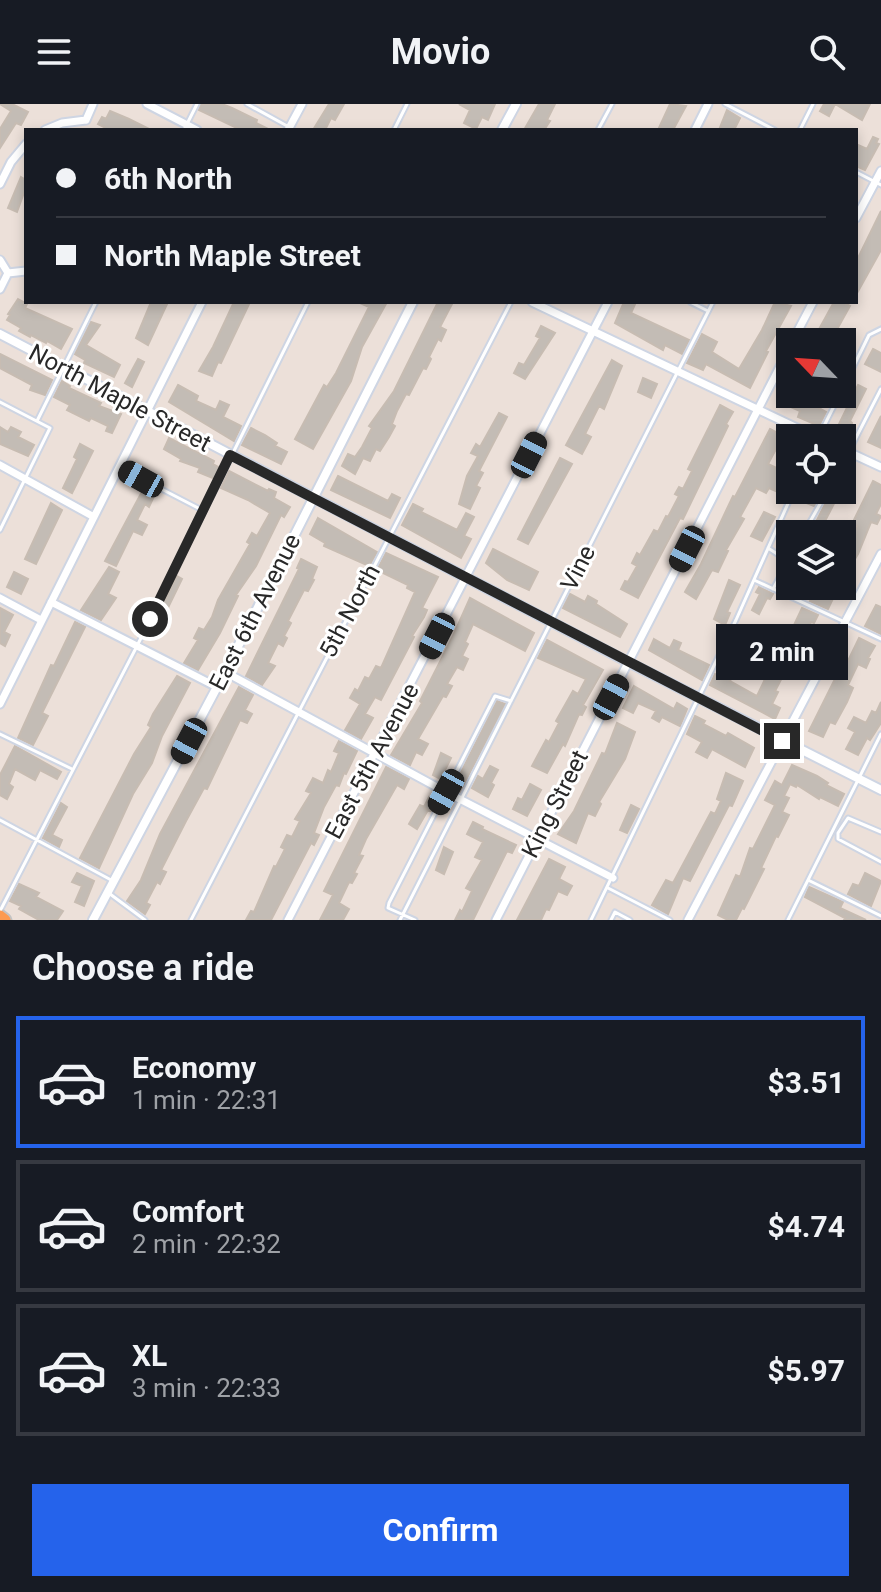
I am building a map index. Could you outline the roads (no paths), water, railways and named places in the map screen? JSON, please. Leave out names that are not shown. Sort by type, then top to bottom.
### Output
[{"type":"street","points":[[86,120],[93,104]]},
{"type":"street","points":[[147,104],[185,127]]},
{"type":"street","points":[[289,128],[302,104]]},
{"type":"street","points":[[503,128],[516,104]]},
{"type":"street","points":[[696,128],[708,104]]},
{"type":"street","points":[[50,128],[86,120]]},
{"type":"street","points":[[86,120],[91,128]]},
{"type":"street","points":[[0,184],[24,146]]},
{"type":"street","points":[[858,215],[878,183],[881,171]]},
{"type":"street","points":[[0,260],[8,273]]},
{"type":"street","points":[[8,273],[24,271]]},
{"type":"street","points":[[0,289],[8,273]]},
{"type":"street","points":[[0,704],[201,304]]},
{"type":"street","name":"East 6th Avenue","points":[[93,920],[225,672],[412,304]]},
{"type":"street","points":[[536,304],[789,424]]},
{"type":"street","name":"East 5th Avenue","points":[[288,920],[607,304]]},
{"type":"street","name":"King Street","points":[[799,328],[812,304]]},
{"type":"street","name":"North Maple Street","points":[[0,334],[628,662],[881,790]]},
{"type":"street","name":"King Street","points":[[496,920],[776,374]]},
{"type":"street","points":[[856,455],[881,467]]},
{"type":"street","points":[[0,465],[94,517]]},
{"type":"street","points":[[688,920],[881,554]]},
{"type":"street","points":[[0,598],[41,620]]},
{"type":"street","points":[[51,602],[217,687]]},
{"type":"street","points":[[225,672],[297,713],[613,878]]},
{"type":"lane","points":[[185,127],[197,104]]},
{"type":"lane","points":[[247,104],[289,128]]},
{"type":"lane","points":[[395,128],[407,104]]},
{"type":"lane","points":[[599,128],[612,104]]},
{"type":"lane","points":[[725,104],[771,128]]},
{"type":"lane","points":[[801,128],[813,104]]},
{"type":"lane","points":[[858,173],[878,183]]},
{"type":"lane","points":[[37,421],[95,304]]},
{"type":"lane","points":[[1,917],[307,304]]},
{"type":"lane","name":"5th North","points":[[191,920],[510,304]]},
{"type":"lane","points":[[694,304],[708,311]]},
{"type":"lane","name":"Vine","points":[[400,920],[712,304]]},
{"type":"lane","points":[[856,361],[869,335],[881,329]]},
{"type":"lane","points":[[856,431],[881,389]]},
{"type":"lane","points":[[0,402],[50,428],[0,530]]},
{"type":"lane","points":[[119,467],[202,510]]},
{"type":"lane","points":[[591,920],[700,697],[788,504]]},
{"type":"lane","points":[[768,548],[776,553]]},
{"type":"lane","points":[[754,580],[881,639]]},
{"type":"lane","points":[[773,589],[776,584]]},
{"type":"lane","points":[[415,920],[388,908],[495,696],[511,701]]},
{"type":"lane","points":[[0,734],[73,770]]},
{"type":"lane","points":[[788,920],[881,734]]},
{"type":"lane","points":[[881,832],[848,818],[838,833],[838,839],[881,862]]},
{"type":"lane","points":[[0,820],[113,881]]},
{"type":"lane","points":[[808,880],[881,916]]},
{"type":"lane","points":[[608,888],[670,920]]},
{"type":"lane","points":[[107,891],[145,920]]},
{"type":"lane","points":[[611,920],[615,912],[630,920]]}]
